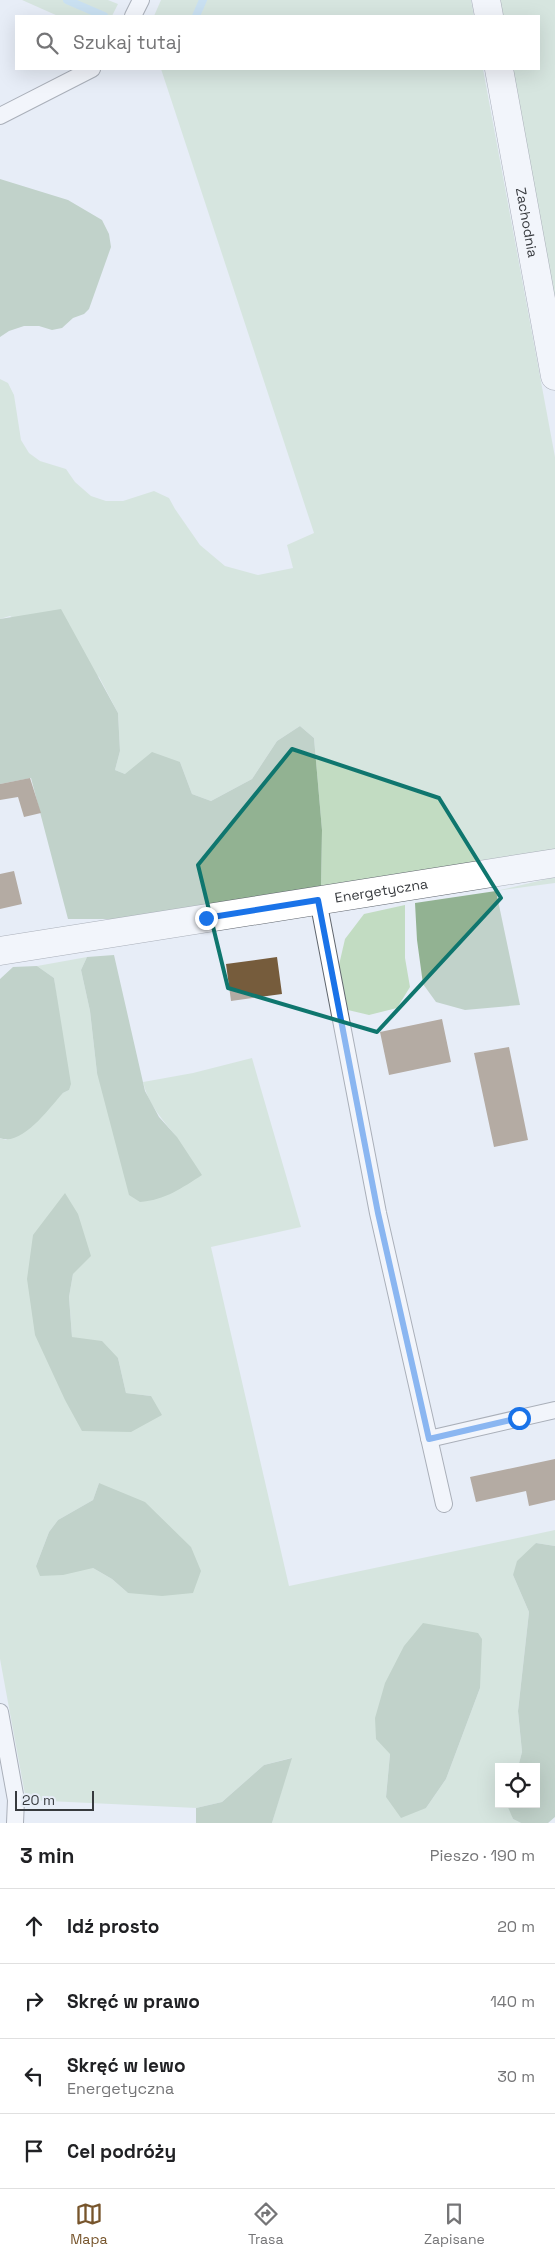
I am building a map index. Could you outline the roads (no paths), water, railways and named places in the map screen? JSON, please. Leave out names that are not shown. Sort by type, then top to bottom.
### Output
[{"type":"street","points":[[486,0],[489,15]]},
{"type":"street","name":"Zachodnia","points":[[499,70],[555,376]]},
{"type":"street","name":"Energetyczna","points":[[0,950],[555,863]]},
{"type":"lane","points":[[134,15],[141,0]]},
{"type":"lane","points":[[0,116],[90,70]]},
{"type":"lane","points":[[318,900],[378,1213],[444,1504]]},
{"type":"lane","points":[[429,1439],[555,1410]]},
{"type":"lane","points":[[0,1712],[16,1800],[15,1823]]},
{"type":"waterway","points":[[67,0],[102,15]]},
{"type":"waterway","points":[[196,15],[203,0]]}]
